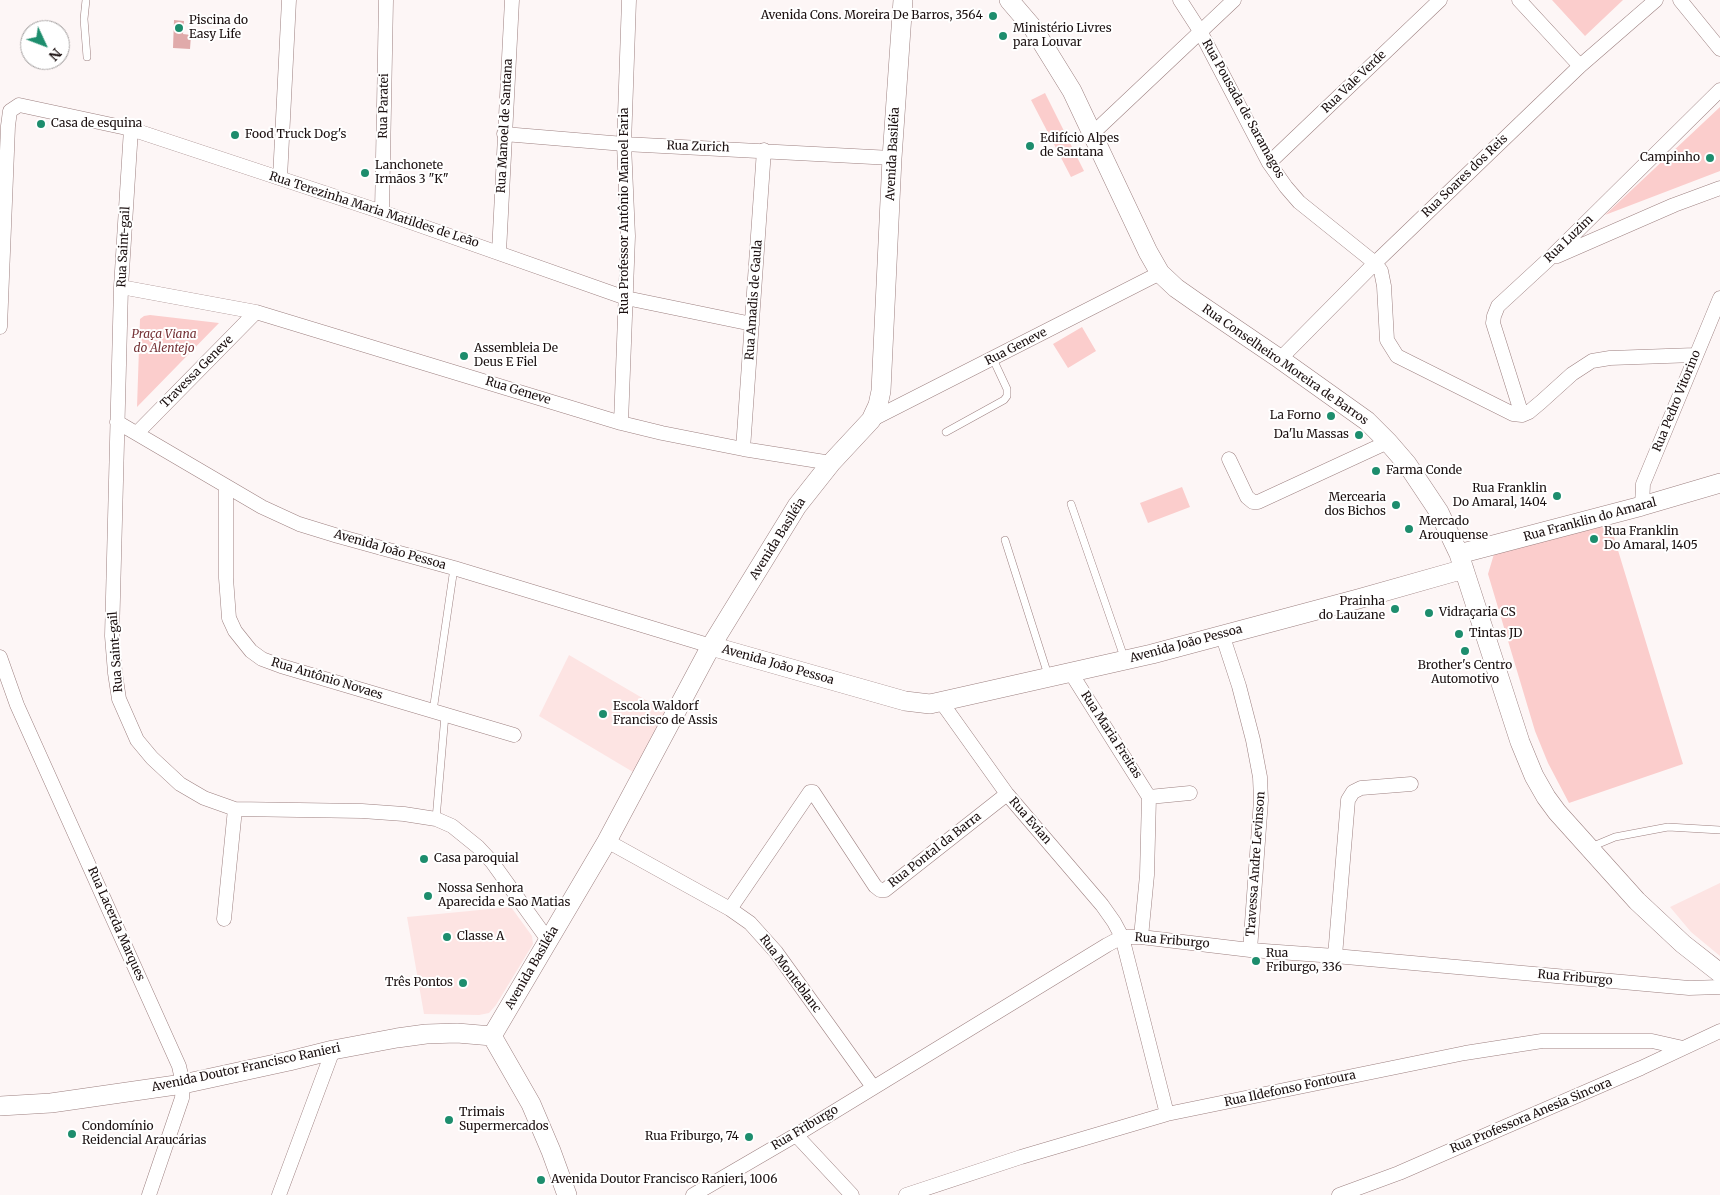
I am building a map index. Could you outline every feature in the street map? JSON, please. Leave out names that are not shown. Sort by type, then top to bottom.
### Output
[{"type":"street","points":[[280,178],[289,0]]},
{"type":"street","name":"Rua Paratei","points":[[382,212],[386,0]]},
{"type":"street","name":"Rua Manoel de Santana","points":[[499,252],[512,0]]},
{"type":"street","name":"Rua Professor Antônio Manoel Faria","points":[[621,423],[628,236],[624,144],[629,0]]},
{"type":"street","name":"Avenida Basiléia","points":[[492,1036],[606,841],[711,646],[797,506],[831,463],[871,420],[878,406],[881,391],[892,158],[903,0]]},
{"type":"street","name":"Rua Conselheiro Moreira de Barros","points":[[1009,0],[1033,28],[1072,91],[1148,252],[1160,273],[1176,288],[1367,421],[1406,464],[1439,512],[1462,562],[1520,742],[1534,776],[1557,812],[1588,848],[1657,920],[1683,944],[1720,973]]},
{"type":"street","name":"Rua Pousada de Saramagos","points":[[1180,0],[1200,32],[1269,163],[1286,188],[1299,202],[1375,263],[1380,271],[1384,286],[1387,340],[1397,356],[1513,414],[1522,415]]},
{"type":"street","points":[[1092,134],[1234,0]]},
{"type":"street","name":"Rua Vale Verde","points":[[1269,163],[1440,0]]},
{"type":"street","points":[[1519,0],[1580,66]]},
{"type":"street","name":"Rua Soares dos Reis","points":[[1280,359],[1375,263],[1580,66],[1656,0]]},
{"type":"street","points":[[1680,0],[1720,50]]},
{"type":"street","name":"Rua Luzim","points":[[1522,415],[1493,323],[1498,306],[1549,259],[1720,90]]},
{"type":"street","name":"Rua Terezinha Maria Matildes de Leão","points":[[0,327],[8,126],[10,110],[19,105],[131,129],[382,212],[626,298],[752,324]]},
{"type":"street","name":"Rua Saint-gail","points":[[131,129],[121,287],[112,636],[119,699],[137,740],[152,758],[180,784],[204,798],[235,809],[362,811],[436,818],[462,833],[478,847],[506,880],[548,940]]},
{"type":"street","name":"Rua Zurich","points":[[504,134],[624,144],[892,158]]},
{"type":"street","name":"Rua Amadis de Gaula","points":[[743,449],[764,150]]},
{"type":"street","points":[[1549,259],[1674,205],[1720,188]]},
{"type":"street","name":"Rua Geneve","points":[[871,420],[1160,273]]},
{"type":"street","name":"Rua Geneve","points":[[121,287],[256,312],[662,434],[831,463]]},
{"type":"street","name":"Rua Pedro Vitorino","points":[[1642,506],[1642,484],[1720,298]]},
{"type":"street","name":"Travessa Geneve","points":[[138,433],[256,312]]},
{"type":"street","points":[[1706,330],[1720,326]]},
{"type":"street","points":[[1522,415],[1529,412],[1572,374],[1592,361],[1610,358],[1695,355]]},
{"type":"street","name":"Avenida João Pessoa","points":[[117,422],[262,507],[299,524],[454,568],[711,646],[920,704],[942,703],[1071,673],[1358,599],[1462,562]]},
{"type":"street","points":[[1229,459],[1248,497],[1253,502],[1258,502],[1388,442]]},
{"type":"street","name":"Rua Franklin do Amaral","points":[[1462,562],[1642,506],[1720,484]]},
{"type":"street","name":"Rua Antônio Novaes","points":[[226,486],[226,578],[229,618],[242,642],[251,652],[262,659],[281,666],[514,735]]},
{"type":"street","name":"Travessa Andre Levinson","points":[[1222,634],[1254,740],[1260,777],[1261,800],[1250,950]]},
{"type":"street","name":"Rua Lacerda Marques","points":[[0,657],[17,704],[175,1055],[183,1084],[182,1098],[149,1195]]},
{"type":"street","name":"Rua Maria Freitas","points":[[1071,673],[1150,797]]},
{"type":"street","name":"Rua Evian","points":[[942,703],[1007,794],[1102,905],[1114,922],[1122,937],[1167,1114]]},
{"type":"street","points":[[1335,956],[1348,800],[1352,792],[1361,788],[1411,784]]},
{"type":"street","name":"Rua Pontal da Barra","points":[[730,909],[810,792],[813,792],[875,886],[880,890],[885,890],[1007,794]]},
{"type":"street","points":[[1141,937],[1147,875],[1150,797],[1190,793]]},
{"type":"street","points":[[224,919],[235,809]]},
{"type":"street","name":"Rua Monteblanc","points":[[606,841],[730,909],[750,924],[771,946],[873,1087]]},
{"type":"street","name":"Rua Friburgo","points":[[693,1195],[1122,937],[1141,937],[1250,950],[1679,987],[1720,987]]},
{"type":"street","name":"Rua Professora Anesia Sincora","points":[[1339,1195],[1399,1173],[1720,1031]]},
{"type":"street","name":"Avenida Doutor Francisco Ranieri","points":[[0,1106],[52,1103],[183,1084],[289,1062],[333,1050],[426,1034],[457,1033],[492,1036]]},
{"type":"street","points":[[492,1036],[531,1104],[567,1195]]},
{"type":"street","name":"Rua Ildefonso Fontoura","points":[[906,1195],[1021,1157],[1167,1114],[1465,1053],[1542,1041],[1652,1041],[1683,1048]]},
{"type":"street","points":[[279,1195],[333,1050]]},
{"type":"street","points":[[796,1134],[852,1195]]},
{"type":"lane","points":[[86,0],[84,19],[87,57]]},
{"type":"lane","points":[[946,432],[1004,400],[1007,396],[1007,389],[993,359]]},
{"type":"lane","points":[[1071,504],[1125,660]]},
{"type":"lane","points":[[1005,540],[1049,678]]},
{"type":"lane","points":[[436,818],[439,713],[454,568]]},
{"type":"lane","points":[[1588,848],[1615,837],[1668,827],[1720,830]]},
{"type":"shaded area","name":"Piscina do Easy Life","points":[[174,20],[184,21],[183,34],[191,35],[190,49],[173,48]]},
{"type":"shaded area","name":"Escola Waldorf Francisco de Assis","points":[[569,655],[668,713],[633,772],[539,716]]},
{"type":"shaded area","points":[[1720,883],[1720,956],[1691,932],[1670,907]]},
{"type":"shaded area","name":"Três Pontos","points":[[511,907],[532,936],[533,944],[496,1005],[489,1013],[479,1015],[424,1014],[407,917]]},
{"type":"green space","points":[[1552,0],[1623,0],[1585,36]]},
{"type":"green space","points":[[1045,93],[1084,171],[1071,177],[1031,100]]},
{"type":"green space","points":[[1720,107],[1720,171],[1605,215]]},
{"type":"green space","name":"Praça Viana do Alentejo","points":[[150,315],[219,323],[137,407],[140,319]]},
{"type":"green space","points":[[1082,327],[1096,351],[1068,368],[1053,344]]},
{"type":"green space","points":[[1182,487],[1190,507],[1148,523],[1140,503]]},
{"type":"green space","points":[[1610,524],[1683,764],[1569,803],[1548,763],[1535,731],[1488,574],[1494,554]]},
{"type":"place","name":"Avenida Cons. Moreira De Barros, 3564","points":[[993,16]]},
{"type":"place","name":"Piscina do Easy Life","points":[[179,28]]},
{"type":"place","name":"Ministério Livres para Louvar","points":[[1003,36]]},
{"type":"place","name":"Casa de esquina","points":[[41,124]]},
{"type":"place","name":"Food Truck Dog's","points":[[235,135]]},
{"type":"place","name":"Edifício Alpes de Santana","points":[[1030,146]]},
{"type":"place","name":"Campinho","points":[[1710,158]]},
{"type":"place","name":"Lanchonete Irmãos 3 \"K\"","points":[[365,173]]},
{"type":"place","name":"Assembleia De Deus E Fiel","points":[[464,356]]},
{"type":"place","name":"La Forno","points":[[1331,416]]},
{"type":"place","name":"Da'lu Massas","points":[[1359,435]]},
{"type":"place","name":"Farma Conde","points":[[1376,471]]},
{"type":"place","name":"Rua Franklin Do Amaral, 1404","points":[[1557,496]]},
{"type":"place","name":"Mercearia dos Bichos","points":[[1396,505]]},
{"type":"place","name":"Mercado Arouquense","points":[[1409,529]]},
{"type":"place","name":"Rua Franklin Do Amaral, 1405","points":[[1594,539]]},
{"type":"place","name":"Prainha do Lauzane","points":[[1395,609]]},
{"type":"place","name":"Vidraçaria CS","points":[[1429,613]]},
{"type":"place","name":"Tintas JD","points":[[1459,634]]},
{"type":"place","name":"Brother's Centro Automotivo","points":[[1465,651]]},
{"type":"place","name":"Escola Waldorf Francisco de Assis","points":[[603,714]]},
{"type":"place","name":"Casa paroquial","points":[[424,859]]},
{"type":"place","name":"Nossa Senhora Aparecida e Sao Matias","points":[[428,896]]},
{"type":"place","name":"Classe A","points":[[447,937]]},
{"type":"place","name":"Rua Friburgo, 336","points":[[1256,961]]},
{"type":"place","name":"Três Pontos","points":[[463,983]]},
{"type":"place","name":"Trimais Supermercados","points":[[449,1120]]},
{"type":"place","name":"Condomínio Reidencial Araucárias","points":[[72,1134]]},
{"type":"place","name":"Rua Friburgo, 74","points":[[749,1137]]},
{"type":"place","name":"Avenida Doutor Francisco Ranieri, 1006","points":[[541,1180]]}]
